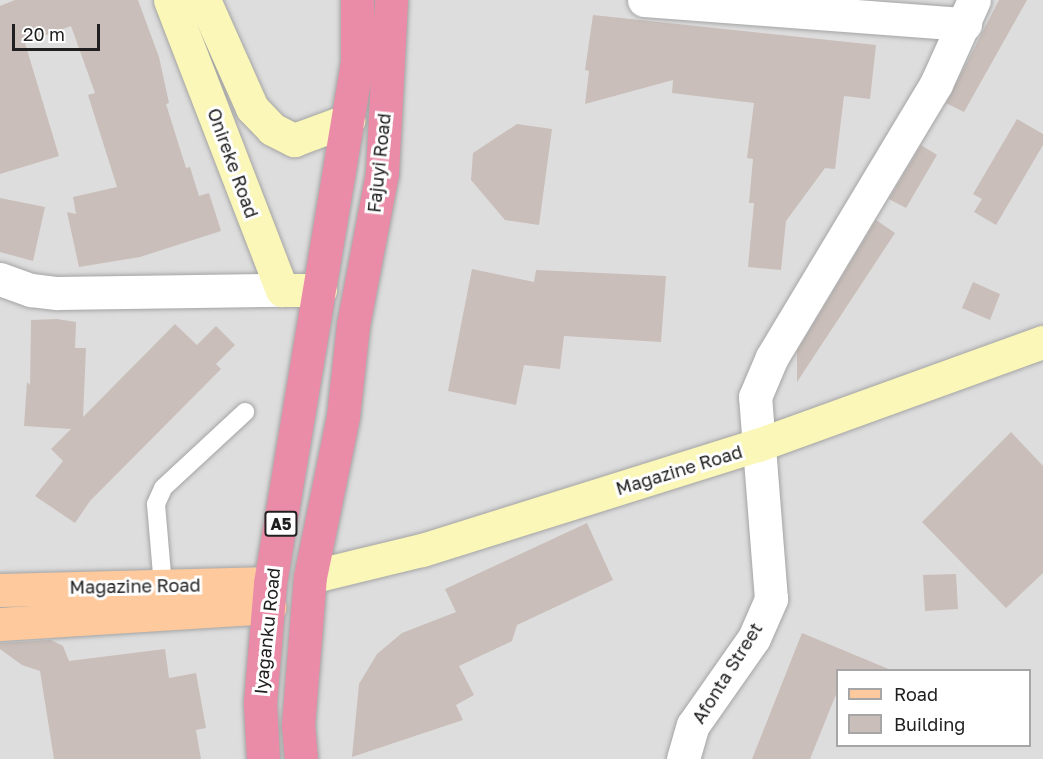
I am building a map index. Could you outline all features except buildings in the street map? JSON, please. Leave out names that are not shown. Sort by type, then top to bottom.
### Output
[{"type":"highway","name":"Fajuyi Road","points":[[320,290],[357,62],[357,0]]},
{"type":"highway","name":"Fajuyi Road","points":[[353,325],[382,173],[391,0]]},
{"type":"highway","name":"Iyaganku Road","points":[[263,759],[260,703],[269,595],[320,290]]},
{"type":"highway","name":"Iyaganku Road","points":[[301,759],[298,725],[309,577],[343,416],[353,325]]},
{"type":"main road","name":"Onireke Road","points":[[170,0],[282,290]]},
{"type":"main road","name":"Onireke Road","points":[[204,0],[252,108],[272,129],[294,140],[348,120]]},
{"type":"main road","points":[[282,290],[320,290]]},
{"type":"main road","name":"Magazine Road","points":[[309,577],[422,550],[758,445],[1043,342]]},
{"type":"main road","name":"Magazine Road","points":[[0,590],[163,586],[269,595]]},
{"type":"main road","name":"Magazine Road","points":[[0,624],[269,595]]},
{"type":"street","points":[[645,0],[970,12]]},
{"type":"street","name":"Afonta Street","points":[[683,759],[693,725],[754,638],[771,599],[755,397],[772,357],[930,94],[970,12]]},
{"type":"street","points":[[0,279],[31,290],[57,293],[282,290]]},
{"type":"lane","points":[[163,586],[156,504],[163,488],[245,412]]},
{"type":"shaded area","points":[[0,0],[1043,0],[1043,759],[0,759]]}]
